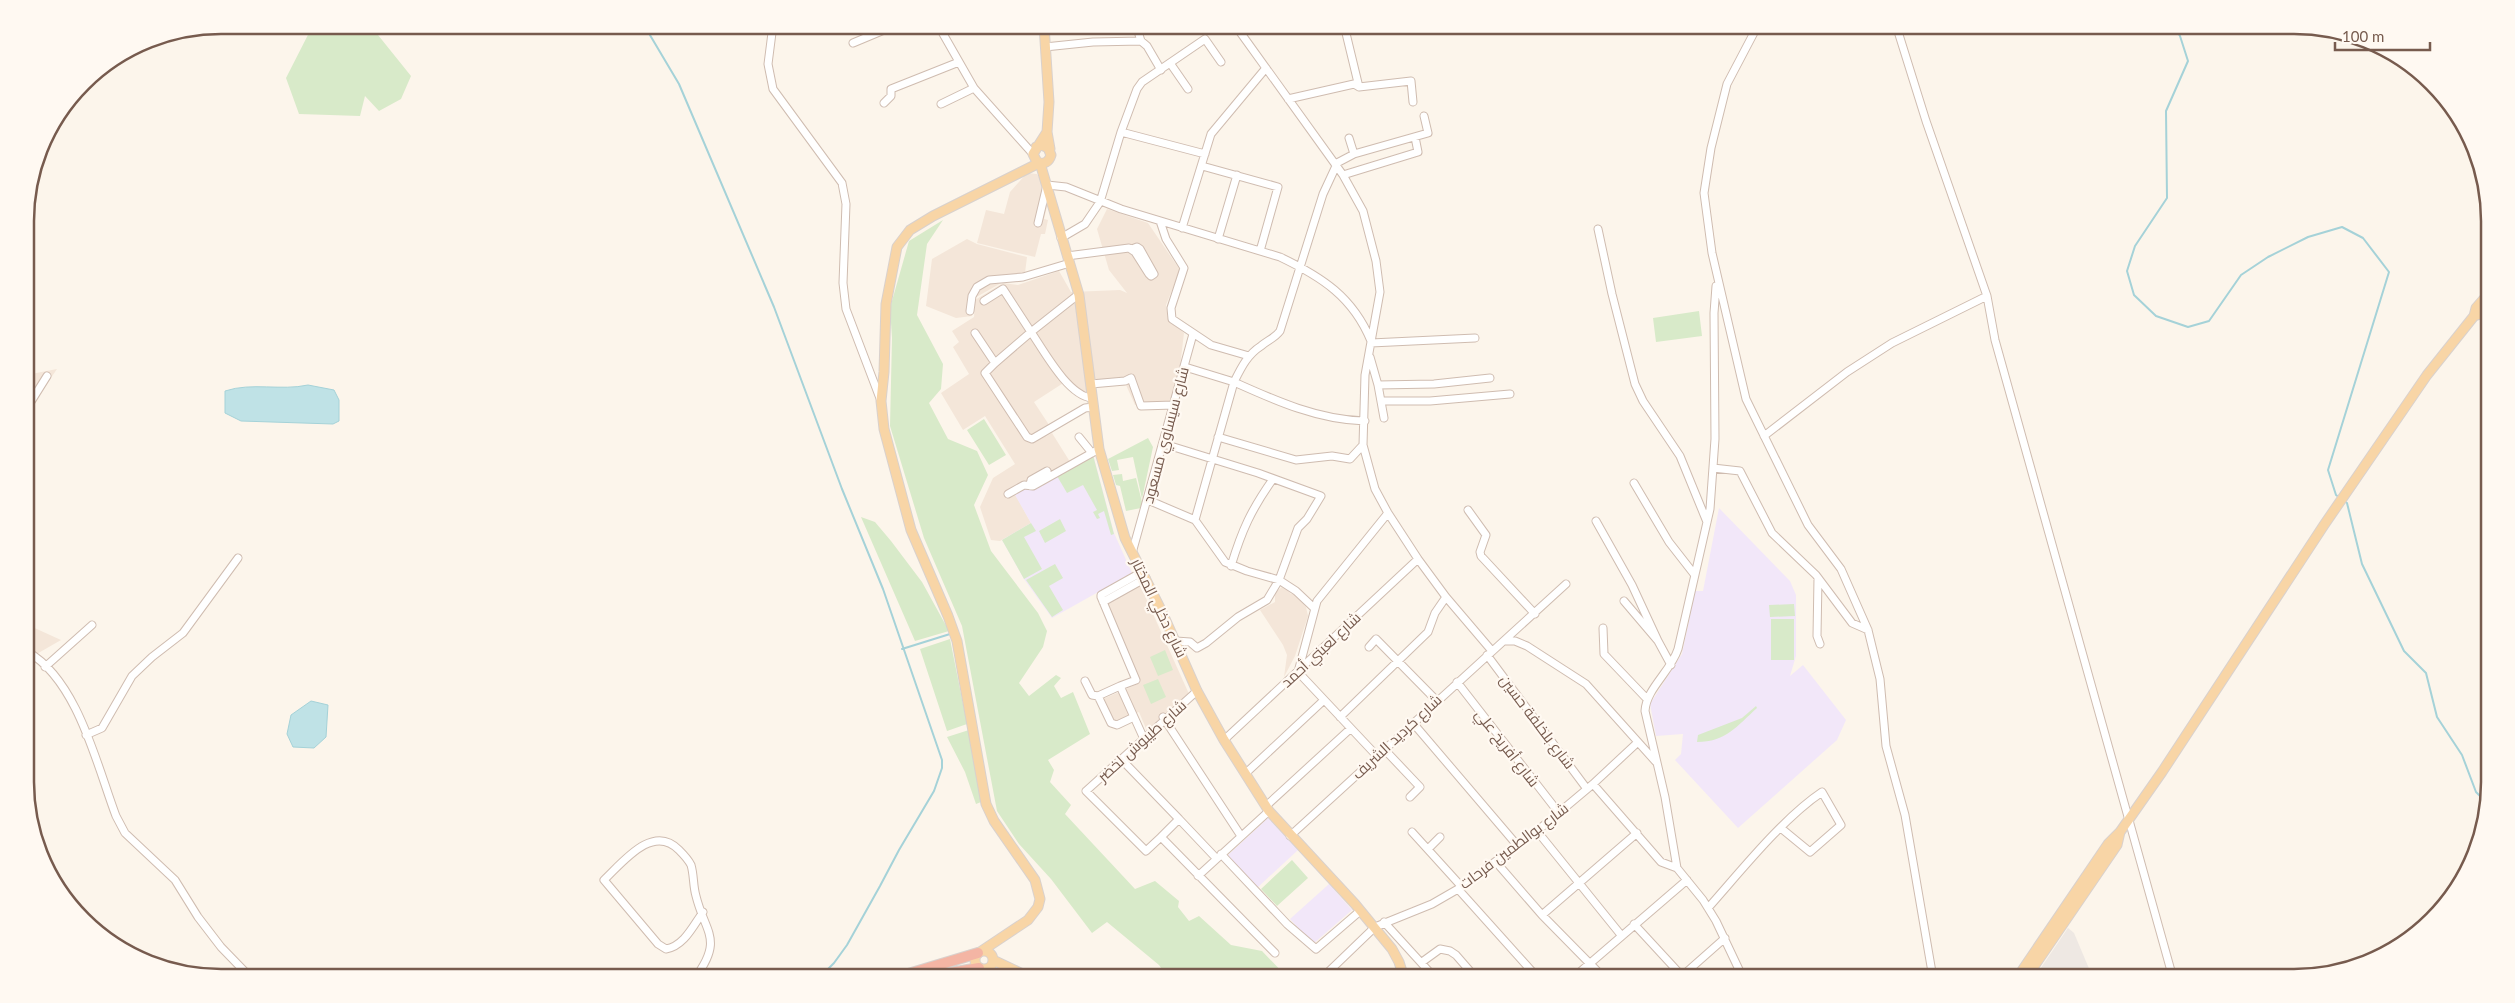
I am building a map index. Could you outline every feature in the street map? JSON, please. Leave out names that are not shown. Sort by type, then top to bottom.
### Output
[{"type":"highway","points":[[925,969],[979,953]]},
{"type":"main road","points":[[1044,34],[1049,102],[1047,132],[1050,153],[1046,181]]},
{"type":"main road","points":[[1029,167],[1032,150],[1047,132]]},
{"type":"main road","points":[[1032,150],[1042,145],[1050,153]]},
{"type":"main road","points":[[1032,150],[1035,160],[1039,163]]},
{"type":"main road","points":[[1003,938],[996,946],[995,959],[990,967],[981,969],[974,960],[979,953],[1003,938],[1034,913],[1040,899],[1038,888],[994,821],[986,804],[957,641],[910,530],[884,429],[881,401],[884,372],[886,304],[897,246],[910,230],[933,216],[1029,167],[1046,162],[1050,153]]},
{"type":"main road","name":"شارع دخلي المختار","points":[[1039,163],[1079,294],[1091,384],[1090,404],[1096,451],[1125,538],[1176,641],[1198,691],[1224,740],[1268,808],[1290,836],[1375,927],[1399,962],[1401,969]]},
{"type":"main road","points":[[2023,969],[2108,844],[2120,832],[2234,666],[2353,482],[2427,375],[2474,316],[2476,308],[2481,302]]},
{"type":"main road","points":[[2474,316],[2481,313]]},
{"type":"main road","points":[[2032,969],[2117,845],[2120,832]]},
{"type":"main road","points":[[995,959],[996,946]]},
{"type":"main road","points":[[979,953],[1014,969]]},
{"type":"street","points":[[772,34],[768,64],[773,89],[842,183],[846,204],[843,282],[846,309],[881,401]]},
{"type":"street","points":[[853,43],[874,34]]},
{"type":"street","points":[[943,34],[974,88],[1032,150]]},
{"type":"street","points":[[1139,34],[1141,41],[1147,46],[1161,70]]},
{"type":"street","points":[[1218,436],[1296,460],[1332,456],[1350,459],[1363,445],[1365,375],[1380,292],[1376,261],[1363,211],[1343,175],[1241,34]]},
{"type":"street","points":[[1346,34],[1359,87]]},
{"type":"street","points":[[1753,34],[1727,84],[1711,148],[1704,193],[1717,278],[1746,399],[1808,525],[1841,569],[1868,630],[1880,679],[1886,746],[1905,815],[1931,969]]},
{"type":"street","points":[[1899,34],[1926,121],[1987,296],[1995,340],[2171,969]]},
{"type":"street","points":[[1061,238],[1085,224],[1100,202],[1121,132],[1137,89],[1142,82],[1205,39],[1221,62]]},
{"type":"street","points":[[1045,47],[1093,42],[1141,41]]},
{"type":"street","points":[[884,103],[890,96],[891,89],[959,62]]},
{"type":"street","points":[[1170,64],[1188,89]]},
{"type":"street","points":[[1182,228],[1211,134],[1266,68]]},
{"type":"street","points":[[1288,99],[1354,84],[1359,87],[1411,81],[1414,102]]},
{"type":"street","points":[[941,104],[974,88]]},
{"type":"street","points":[[1195,520],[1234,382],[1249,356],[1259,346],[1276,337],[1280,330],[1302,267],[1323,194],[1336,165],[1354,154],[1428,133],[1424,116]]},
{"type":"street","points":[[1121,132],[1205,154]]},
{"type":"street","points":[[1343,175],[1418,152],[1415,137]]},
{"type":"street","points":[[1349,138],[1354,154]]},
{"type":"street","points":[[1202,166],[1278,187],[1260,251]]},
{"type":"street","points":[[1218,239],[1237,175]]},
{"type":"street","points":[[1038,223],[1046,181],[1084,192],[1100,202],[1280,257],[1302,267],[1334,290],[1362,319],[1371,342]]},
{"type":"street","points":[[1160,221],[1166,239],[1184,268],[1171,308],[1171,316],[1193,334],[1211,344],[1249,356]]},
{"type":"street","points":[[1598,229],[1635,384],[1643,401],[1680,456],[1707,522]]},
{"type":"street","points":[[970,311],[972,296],[977,287],[989,280],[1023,278],[1069,259],[1132,249]]},
{"type":"street","points":[[1717,278],[1714,313],[1715,439],[1707,522],[1678,649],[1671,665],[1647,699],[1645,712],[1677,868],[1708,908],[1725,938],[1739,969]]},
{"type":"street","points":[[984,301],[1003,289],[1031,332],[1090,404]]},
{"type":"street","points":[[1079,294],[1031,332],[985,373],[1028,437],[1032,440],[1090,404]]},
{"type":"street","points":[[1764,436],[1847,372],[1892,343],[1987,296]]},
{"type":"street","points":[[976,333],[995,363]]},
{"type":"street","name":"شارع سيساوي مسعود","points":[[1132,553],[1164,444],[1193,334]]},
{"type":"street","points":[[1371,342],[1475,338]]},
{"type":"street","points":[[1369,355],[1378,385],[1384,418]]},
{"type":"street","points":[[1185,368],[1234,382],[1298,408],[1340,420],[1365,421]]},
{"type":"street","points":[[34,396],[47,376]]},
{"type":"street","points":[[1091,384],[1125,381],[1130,378],[1141,406],[1174,406]]},
{"type":"street","points":[[1378,385],[1434,384],[1490,378]]},
{"type":"street","points":[[1381,401],[1430,401],[1510,394]]},
{"type":"street","points":[[1081,395],[1090,404]]},
{"type":"street","points":[[1008,494],[1024,486],[1033,486],[1096,451],[1079,437]]},
{"type":"street","points":[[1164,444],[1212,458],[1321,496],[1308,519],[1298,528],[1278,580],[1264,603],[1238,617],[1197,648],[1190,642],[1176,641]]},
{"type":"street","name":"شارع بلخلفة حسين","points":[[1363,445],[1375,489],[1388,513],[1446,597],[1590,787],[1637,833],[1661,862],[1677,868]]},
{"type":"street","points":[[1713,468],[1740,471],[1772,532],[1818,578],[1852,623],[1868,630]]},
{"type":"street","points":[[1030,486],[1031,480],[1047,471]]},
{"type":"street","points":[[1231,566],[1242,530],[1250,512],[1273,479]]},
{"type":"street","points":[[1634,483],[1669,542],[1694,574]]},
{"type":"street","points":[[1148,500],[1195,520],[1225,562],[1231,566],[1278,580],[1296,591],[1314,608]]},
{"type":"street","points":[[1468,510],[1486,535],[1480,552],[1481,556],[1535,614]]},
{"type":"street","points":[[1376,756],[1298,672],[1317,601],[1388,513]]},
{"type":"street","points":[[1596,521],[1632,585],[1671,665]]},
{"type":"street","points":[[1125,538],[1137,535]]},
{"type":"street","points":[[86,735],[102,728],[132,676],[152,657],[183,633],[238,558]]},
{"type":"street","name":"شارع لعبني أحمد","points":[[1224,740],[1418,559]]},
{"type":"street","points":[[1085,681],[1092,695],[1098,696],[1136,680],[1128,654],[1111,614],[1103,602],[1144,575]]},
{"type":"street","points":[[1818,578],[1817,636],[1820,644]]},
{"type":"street","name":"شارع كرديد الشريف","points":[[1290,836],[1489,653],[1506,641],[1566,584]]},
{"type":"street","points":[[1340,717],[1428,632],[1435,613],[1446,597]]},
{"type":"street","points":[[1624,601],[1658,641]]},
{"type":"street","points":[[45,667],[92,625]]},
{"type":"street","points":[[1603,628],[1604,654],[1647,699]]},
{"type":"street","points":[[1369,647],[1376,639],[1437,701]]},
{"type":"street","points":[[1506,641],[1515,641],[1527,646],[1586,684],[1656,762]]},
{"type":"street","points":[[34,657],[45,667],[69,699],[86,735],[108,796],[125,833],[176,880],[198,917],[221,947],[242,969]]},
{"type":"street","name":"شارع أفريخ علي","points":[[1457,682],[1559,813]]},
{"type":"street","points":[[1120,686],[1144,739]]},
{"type":"street","name":"شارع طيبوش لخضر","points":[[1161,837],[1146,851],[1086,791],[1144,739],[1164,718],[1198,691]]},
{"type":"street","points":[[1098,696],[1111,723],[1117,725],[1134,717]]},
{"type":"street","points":[[1246,773],[1324,700]]},
{"type":"street","points":[[1164,718],[1241,836]]},
{"type":"street","points":[[1413,723],[1517,845]]},
{"type":"street","points":[[1198,876],[1350,729]]},
{"type":"street","name":"شارع بوالطمين فرحات","points":[[1331,969],[1375,927],[1432,904],[1496,862],[1590,787],[1638,742]]},
{"type":"street","points":[[1384,749],[1420,787],[1410,797]]},
{"type":"street","points":[[1121,759],[1179,819],[1287,924],[1316,949],[1360,911]]},
{"type":"street","points":[[1708,908],[1782,829],[1822,792],[1840,825],[1810,852],[1782,829]]},
{"type":"street","points":[[1179,819],[1161,837],[1275,954]]},
{"type":"street","points":[[1537,831],[1621,934]]},
{"type":"street","points":[[1412,832],[1530,969]]},
{"type":"street","points":[[1542,914],[1637,833]]},
{"type":"street","points":[[1428,849],[1440,837]]},
{"type":"street","points":[[701,969],[711,942],[710,930],[703,912],[696,896],[690,865],[686,857],[673,844],[666,841],[647,843],[637,848],[604,880],[658,944],[666,949],[674,948],[680,943],[703,912]]},
{"type":"street","points":[[1496,862],[1542,914],[1596,969]]},
{"type":"street","points":[[1583,969],[1621,934],[1687,880]]},
{"type":"street","points":[[1384,922],[1428,969]]},
{"type":"street","points":[[1634,924],[1676,969]]},
{"type":"street","points":[[1690,969],[1725,938]]},
{"type":"street","points":[[1422,962],[1440,949],[1450,951],[1467,969]]},
{"type":"shaded area","points":[[1027,173],[1037,174],[1043,184],[1048,202],[1044,219],[1048,220],[1045,234],[1041,234],[1035,257],[977,243],[986,210],[1004,214],[1010,192]]},
{"type":"shaded area","points":[[1107,209],[1148,223],[1180,270],[1166,305],[1168,319],[1184,333],[1179,375],[1171,403],[1135,405],[1126,385],[1096,386],[1083,392],[1077,391],[1068,380],[1034,402],[1053,431],[1045,437],[1052,433],[1072,465],[1015,494],[1031,523],[1000,541],[991,540],[980,507],[993,478],[1015,464],[985,416],[963,430],[941,393],[969,374],[953,347],[959,342],[952,331],[974,317],[975,300],[1003,283],[1018,285],[1059,271],[1071,292],[1120,290],[1127,293],[1109,270],[1097,229]]},
{"type":"shaded area","points":[[967,239],[977,244],[1027,257],[1025,273],[1021,282],[1003,282],[973,299],[972,316],[956,318],[926,306],[932,259]]},
{"type":"shaded area","points":[[57,369],[34,403],[34,373]]},
{"type":"shaded area","points":[[1093,454],[1114,533],[1132,573],[1052,618],[1024,579],[1002,540],[1031,523],[1015,495],[1027,487],[1030,490]]},
{"type":"shaded area","points":[[1719,508],[1790,581],[1796,595],[1796,656],[1790,676],[1803,665],[1846,720],[1837,740],[1738,828],[1675,760],[1681,754],[1683,734],[1656,736],[1650,704],[1682,654],[1695,591],[1703,591]]},
{"type":"shaded area","points":[[1140,585],[1189,694],[1147,731],[1139,712],[1113,722],[1103,699],[1140,683],[1107,603]]},
{"type":"shaded area","points":[[1283,586],[1291,594],[1296,594],[1306,607],[1308,616],[1295,656],[1284,677],[1287,655],[1283,645],[1260,610],[1275,602],[1275,593]]},
{"type":"shaded area","points":[[34,628],[61,640],[34,656]]},
{"type":"shaded area","points":[[1268,818],[1298,850],[1257,888],[1227,856]]},
{"type":"shaded area","points":[[1329,884],[1352,910],[1313,944],[1290,919]]},
{"type":"shaded area","points":[[2068,928],[2074,933],[2089,969],[2040,969]]},
{"type":"green space","points":[[308,34],[379,34],[411,76],[401,99],[379,111],[365,96],[360,116],[299,114],[286,78]]},
{"type":"green space","points":[[943,220],[927,244],[917,315],[943,364],[941,389],[929,403],[948,439],[977,451],[988,475],[974,505],[991,551],[1038,613],[1047,631],[1043,647],[1019,683],[1029,696],[1056,675],[1061,678],[1054,686],[1061,698],[1073,692],[1090,734],[1048,760],[1054,770],[1050,782],[1071,805],[1065,814],[1135,889],[1155,881],[1179,901],[1178,907],[1189,921],[1199,916],[1231,945],[1262,951],[1279,969],[1162,969],[1107,922],[1092,933],[1051,879],[1019,844],[997,811],[962,626],[924,538],[890,426],[892,338],[890,308],[909,241]]},
{"type":"green space","points":[[1699,311],[1702,336],[1656,342],[1653,318]]},
{"type":"green space","points":[[984,419],[1006,455],[989,465],[967,430]]},
{"type":"green space","points":[[1148,438],[1153,447],[1142,499],[1133,457],[1117,460],[1119,470],[1112,471],[1108,459]]},
{"type":"green space","points":[[1093,455],[1114,534],[1111,535],[1104,511],[1098,514],[1100,518],[1097,519],[1093,512],[1097,510],[1083,485],[1067,493],[1057,476]]},
{"type":"green space","points":[[1122,474],[1123,481],[1136,478],[1142,502],[1141,508],[1126,511],[1120,486],[1116,485],[1113,475]]},
{"type":"green space","points":[[861,517],[875,522],[891,541],[922,582],[949,631],[915,641]]},
{"type":"green space","points":[[1060,519],[1066,531],[1045,543],[1039,531]]},
{"type":"green space","points":[[1031,523],[1036,531],[1024,537],[1042,569],[1024,579],[1002,540]]},
{"type":"green space","points":[[1055,564],[1063,578],[1049,586],[1063,610],[1052,617],[1026,580]]},
{"type":"green space","points":[[1794,604],[1795,616],[1770,617],[1769,605]]},
{"type":"green space","points":[[1771,619],[1794,619],[1794,660],[1771,660]]},
{"type":"green space","points":[[950,639],[967,724],[947,731],[920,649]]},
{"type":"green space","points":[[1165,650],[1173,670],[1158,676],[1150,657]]},
{"type":"green space","points":[[1158,679],[1166,697],[1151,704],[1143,685]]},
{"type":"green space","points":[[1756,706],[1757,708],[1730,732],[1716,739],[1697,742],[1698,735],[1742,718]]},
{"type":"green space","points":[[969,730],[981,802],[976,804],[965,772],[947,737]]},
{"type":"green space","points":[[1292,860],[1308,878],[1277,906],[1261,889]]},
{"type":"water","points":[[308,385],[334,390],[339,400],[339,421],[333,424],[241,421],[225,413],[225,391],[246,387],[298,387]]},
{"type":"water","points":[[311,701],[328,705],[326,737],[314,748],[293,747],[287,734],[291,715]]},
{"type":"waterway","points":[[649,34],[679,84],[774,307],[842,489],[883,589],[942,760],[942,768],[934,791],[847,945],[828,969]]},
{"type":"waterway","points":[[2179,34],[2188,61],[2166,111],[2167,198],[2135,246],[2127,271],[2134,295],[2156,316],[2188,327],[2209,321],[2241,275],[2268,257],[2308,237],[2342,227],[2363,238],[2389,272],[2328,470],[2336,495],[2340,498]]},
{"type":"waterway","points":[[2344,501],[2347,503],[2362,564],[2404,651],[2426,673],[2437,717],[2462,755],[2476,792],[2481,797]]},
{"type":"waterway","points":[[902,649],[950,634]]}]
